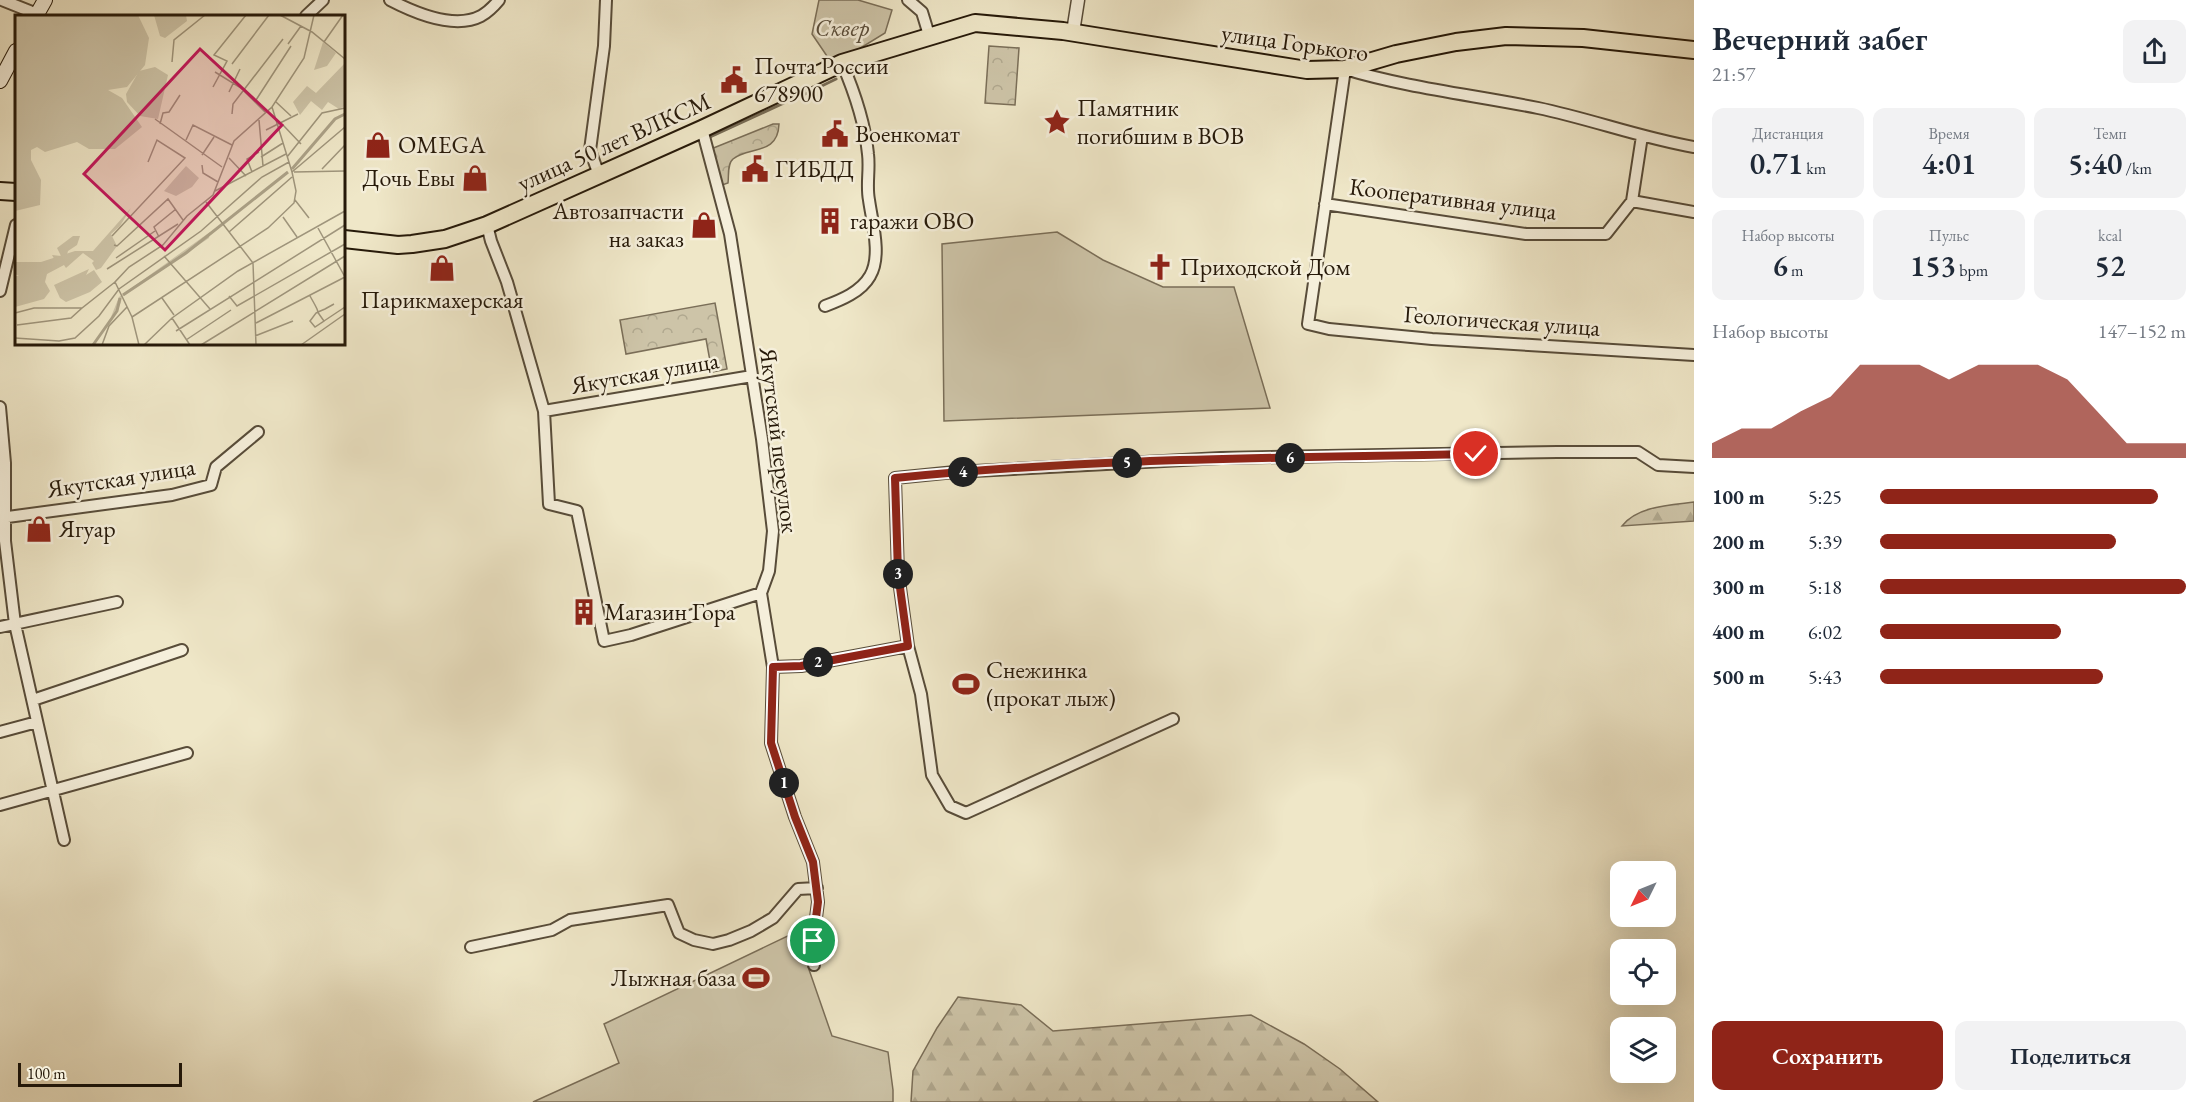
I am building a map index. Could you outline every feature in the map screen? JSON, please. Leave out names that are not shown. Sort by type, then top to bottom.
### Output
[{"type":"main road","points":[[38,15],[45,0]]},
{"type":"main road","name":"улица Горького","points":[[929,35],[975,23],[1005,24],[1073,32],[1307,70],[1345,69]]},
{"type":"main road","name":"улица 50 лет ВЛКСМ","points":[[345,239],[398,245],[412,244],[445,239],[488,225],[842,63],[929,35]]},
{"type":"main road","points":[[1345,69],[1396,54],[1456,42],[1506,36],[1583,38],[1694,51]]},
{"type":"main road","points":[[0,81],[15,53]]},
{"type":"main road","points":[[0,191],[15,192]]},
{"type":"street","points":[[2,0],[35,15]]},
{"type":"street","points":[[307,15],[323,0]]},
{"type":"street","points":[[390,0],[430,17],[465,21],[481,16],[499,0]]},
{"type":"street","points":[[599,175],[590,150],[604,46],[606,0]]},
{"type":"street","points":[[908,0],[922,12],[929,35]]},
{"type":"street","points":[[1073,32],[1078,0]]},
{"type":"street","points":[[825,306],[844,299],[871,276],[876,248],[868,200],[868,154],[859,109],[842,63]]},
{"type":"street","points":[[1325,204],[1345,69]]},
{"type":"street","name":"улица Горького","points":[[1345,69],[1380,79],[1539,109],[1694,147]]},
{"type":"street","name":"Якутский переулок","points":[[702,129],[730,234],[773,531],[770,571],[761,593],[773,667],[771,743],[813,862],[818,902],[813,941],[814,965]]},
{"type":"street","name":"Кооперативная улица","points":[[1325,204],[1526,234],[1606,234],[1632,201],[1642,136]]},
{"type":"street","points":[[1632,201],[1694,212]]},
{"type":"street","name":"Геологическая улица","points":[[1325,204],[1308,324],[1329,329],[1432,339],[1694,354]]},
{"type":"street","points":[[488,225],[544,411],[549,504],[578,511],[604,641],[761,593]]},
{"type":"street","points":[[0,291],[15,229]]},
{"type":"street","name":"Якутская улица","points":[[544,411],[752,376]]},
{"type":"street","points":[[0,407],[5,463],[3,517],[15,624],[64,840]]},
{"type":"street","name":"Якутская улица","points":[[3,517],[172,495],[211,485],[216,467],[258,432]]},
{"type":"street","points":[[1173,719],[966,813],[950,806],[932,775],[921,694],[908,646],[898,573],[895,478],[955,472],[1221,458],[1557,452],[1638,452],[1658,465],[1694,467]]},
{"type":"street","points":[[0,627],[117,602]]},
{"type":"street","points":[[773,667],[801,666],[908,646]]},
{"type":"street","points":[[33,700],[182,650]]},
{"type":"street","points":[[0,732],[37,722]]},
{"type":"street","points":[[0,804],[187,753]]},
{"type":"street","points":[[471,947],[552,930],[570,920],[668,905],[679,933],[694,940],[713,944],[752,931],[773,918],[798,889],[817,888]]},
{"type":"green space","name":"Сквер","points":[[819,0],[858,0],[892,10],[885,33],[833,65],[812,34]]},
{"type":"green space","points":[[989,46],[1019,48],[1015,105],[985,103]]},
{"type":"green space","points":[[773,124],[779,124],[774,141],[768,146],[733,159],[729,167],[728,183],[719,186],[711,149]]},
{"type":"green space","points":[[1057,232],[1103,260],[1163,287],[1234,287],[1270,408],[944,421],[942,244]]},
{"type":"green space","points":[[715,303],[727,369],[712,372],[706,339],[626,354],[620,320]]},
{"type":"green space","points":[[1694,502],[1694,521],[1622,526],[1628,519],[1645,510]]},
{"type":"green space","name":"Лыжная база","points":[[796,932],[832,1036],[888,1052],[893,1102],[533,1102],[619,1063],[604,1024]]},
{"type":"green space","points":[[958,997],[1021,1005],[1053,1031],[1251,1015],[1304,1044],[1340,1069],[1378,1102],[911,1102],[913,1071],[937,1028]]},
{"type":"waterway","points":[[797,98],[836,79]]},
{"type":"waterway","points":[[710,137],[784,103]]},
{"type":"place","name":"Почта России 678900","points":[[734,80]]},
{"type":"place","name":"Памятник погибшим в ВОВ","points":[[1057,122]]},
{"type":"place","name":"Военкомат","points":[[835,134]]},
{"type":"place","name":"OMEGA","points":[[378,145]]},
{"type":"place","name":"ГИБДД","points":[[755,169]]},
{"type":"place","name":"Дочь Евы","points":[[475,178]]},
{"type":"place","name":"гаражи ОВО","points":[[830,221]]},
{"type":"place","name":"Автозапчасти на заказ","points":[[704,225]]},
{"type":"place","name":"Приходской Дом","points":[[1160,267]]},
{"type":"place","name":"Парикмахерская","points":[[442,268]]},
{"type":"place","name":"Ягуар","points":[[39,529]]},
{"type":"place","name":"Магазин Гора","points":[[584,612]]},
{"type":"place","name":"Снежинка (прокат лыж)","points":[[966,684]]},
{"type":"place","name":"Лыжная база","points":[[756,978]]},
{"type":"route","points":[[813,941],[818,902],[813,862],[795,817],[771,743],[773,667],[801,666],[908,646],[898,573],[895,478],[955,472],[1221,458],[1476,454]]}]
